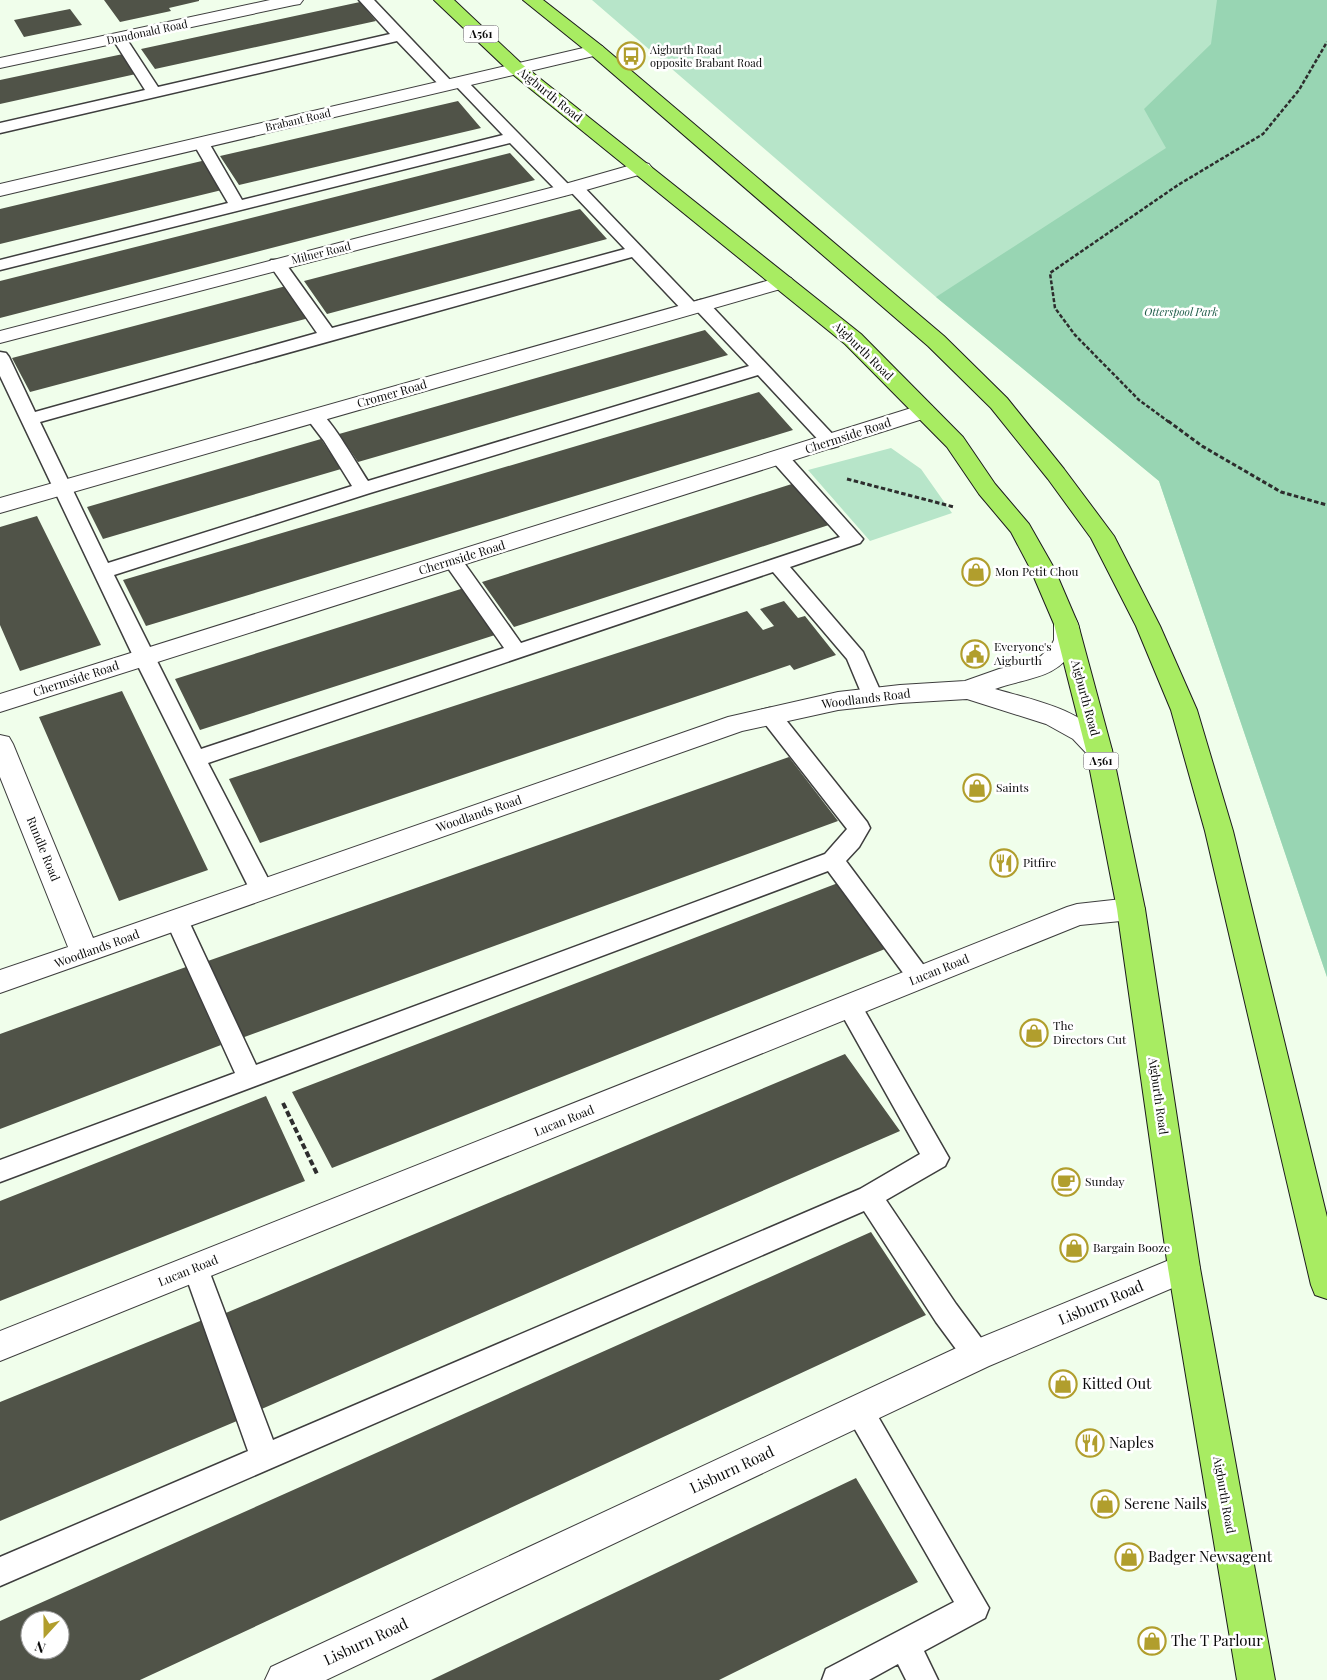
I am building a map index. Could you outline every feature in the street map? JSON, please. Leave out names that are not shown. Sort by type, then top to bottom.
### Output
[{"type":"highway","name":"Aigburth Road","points":[[443,0],[517,68],[853,338],[955,442],[987,489],[1021,529],[1042,568],[1066,624],[1098,750],[1130,909],[1184,1268],[1256,1680]]},
{"type":"highway","points":[[532,0],[596,50],[936,341],[999,403],[1056,474],[1102,536],[1148,626],[1184,710],[1219,831],[1327,1285]]},
{"type":"street","name":"Dundonald Road","points":[[0,63],[294,0]]},
{"type":"street","name":"Brabant Road","points":[[0,190],[596,50]]},
{"type":"street","name":"Milner Road","points":[[0,337],[570,189],[642,168]]},
{"type":"street","name":"Cromer Road","points":[[0,506],[784,282]]},
{"type":"street","name":"Chermside Road","points":[[0,703],[831,442],[924,411]]},
{"type":"street","name":"Woodlands Road","points":[[0,982],[738,724],[770,715],[838,701],[968,690],[1008,675],[1036,669],[1050,662],[1060,652],[1067,640],[1066,624]]},
{"type":"street","name":"Woodlands Road","points":[[968,690],[1028,708],[1056,719],[1080,731],[1098,750]]},
{"type":"street","name":"Rundle Road","points":[[0,744],[85,953]]},
{"type":"street","name":"Lucan Road","points":[[0,1346],[1077,916],[1130,909]]},
{"type":"street","name":"Lisburn Road","points":[[284,1680],[977,1355],[1184,1268]]},
{"type":"lane","points":[[366,0],[401,36],[514,137],[762,368],[831,442]]},
{"type":"lane","points":[[0,128],[401,36]]},
{"type":"lane","points":[[119,38],[154,93]]},
{"type":"lane","points":[[0,265],[514,137]]},
{"type":"lane","points":[[201,143],[238,206]]},
{"type":"lane","points":[[30,419],[328,335],[636,252]]},
{"type":"lane","points":[[277,264],[328,335]]},
{"type":"lane","points":[[0,357],[144,658],[262,890]]},
{"type":"lane","points":[[104,571],[364,489],[762,368]]},
{"type":"lane","points":[[314,416],[332,439],[364,489]]},
{"type":"lane","points":[[196,759],[852,539],[780,458]]},
{"type":"lane","points":[[453,561],[516,652]]},
{"type":"lane","points":[[778,564],[856,657],[872,697]]},
{"type":"lane","points":[[0,1171],[833,860],[860,828],[770,715]]},
{"type":"lane","points":[[833,860],[920,978]]},
{"type":"lane","points":[[177,920],[258,1074]]},
{"type":"lane","points":[[0,1572],[869,1197],[936,1158],[850,1006]]},
{"type":"lane","points":[[869,1197],[946,1313],[977,1355]]},
{"type":"lane","points":[[196,1268],[265,1458]]},
{"type":"lane","points":[[837,1680],[974,1608],[859,1410]]},
{"type":"lane","points":[[904,1645],[923,1680]]},
{"type":"path","points":[[1327,42],[1299,90],[1264,134],[1178,185],[1050,273],[1055,308],[1074,335],[1139,400],[1202,446],[1281,492],[1327,506]]},
{"type":"path","points":[[844,479],[955,507]]},
{"type":"path","points":[[258,1074],[335,1212]]},
{"type":"green space","points":[[592,0],[1327,0],[1327,977],[1159,481],[936,297]]},
{"type":"green space","name":"Otterspool Park","points":[[1217,0],[1327,0],[1327,977],[1159,481],[936,297],[1166,148],[1144,109],[1211,44]]},
{"type":"green space","points":[[891,448],[921,469],[952,513],[870,541],[808,470]]},
{"type":"building","points":[[104,0],[199,1],[169,8],[171,11],[120,22]]},
{"type":"building","points":[[360,2],[376,21],[155,69],[141,49]]},
{"type":"building","points":[[70,9],[82,25],[24,37],[14,20]]},
{"type":"building","points":[[123,54],[136,74],[0,104],[0,80]]},
{"type":"building","points":[[458,101],[481,128],[239,185],[220,156]]},
{"type":"building","points":[[510,153],[535,180],[0,318],[0,281]]},
{"type":"building","points":[[206,160],[226,189],[0,244],[0,209]]},
{"type":"building","points":[[580,209],[607,239],[327,314],[304,281]]},
{"type":"building","points":[[286,286],[309,318],[30,392],[12,358]]},
{"type":"building","points":[[705,330],[728,355],[358,462],[339,434]]},
{"type":"building","points":[[759,392],[793,430],[146,626],[123,580]]},
{"type":"building","points":[[321,439],[341,469],[103,539],[87,507]]},
{"type":"building","points":[[798,482],[835,523],[514,627],[482,582]]},
{"type":"building","points":[[37,516],[101,645],[20,671],[0,625],[0,527]]},
{"type":"building","points":[[464,588],[495,635],[200,730],[175,679]]},
{"type":"building","points":[[784,601],[798,618],[805,616],[836,655],[794,670],[790,665],[260,843],[229,779],[747,611],[763,630],[774,626],[760,609]]},
{"type":"building","points":[[122,691],[208,870],[119,901],[39,717]]},
{"type":"building","points":[[789,757],[838,821],[239,1039],[205,962]]},
{"type":"building","points":[[838,883],[885,949],[332,1168],[292,1092]]},
{"type":"building","points":[[186,967],[221,1045],[0,1129],[0,1034]]},
{"type":"building","points":[[845,1054],[900,1131],[257,1411],[221,1315]]},
{"type":"building","points":[[266,1096],[305,1181],[0,1301],[0,1201]]},
{"type":"building","points":[[871,1232],[926,1315],[140,1680],[0,1680],[0,1621],[20,1612],[20,1660],[70,1660],[70,1610],[25,1610]]},
{"type":"building","points":[[205,1319],[244,1418],[0,1521],[0,1402]]},
{"type":"building","points":[[856,1478],[918,1582],[719,1680],[431,1680]]},
{"type":"place","name":"Aigburth Road opposite Brabant Road","points":[[631,56]]},
{"type":"place","name":"Mon Petit Chou","points":[[976,572]]},
{"type":"place","name":"Everyone's Aigburth","points":[[975,654]]},
{"type":"place","name":"Saints","points":[[977,788]]},
{"type":"place","name":"Pitfire","points":[[1004,863]]},
{"type":"place","name":"The Directors Cut","points":[[1034,1033]]},
{"type":"place","name":"Sunday","points":[[1066,1182]]},
{"type":"place","name":"Bargain Booze","points":[[1074,1248]]},
{"type":"place","name":"Kitted Out","points":[[1063,1384]]},
{"type":"place","name":"Naples","points":[[1090,1443]]},
{"type":"place","name":"Serene Nails","points":[[1105,1504]]},
{"type":"place","name":"Badger Newsagent","points":[[1129,1557]]},
{"type":"place","name":"The T Parlour","points":[[1152,1641]]}]
